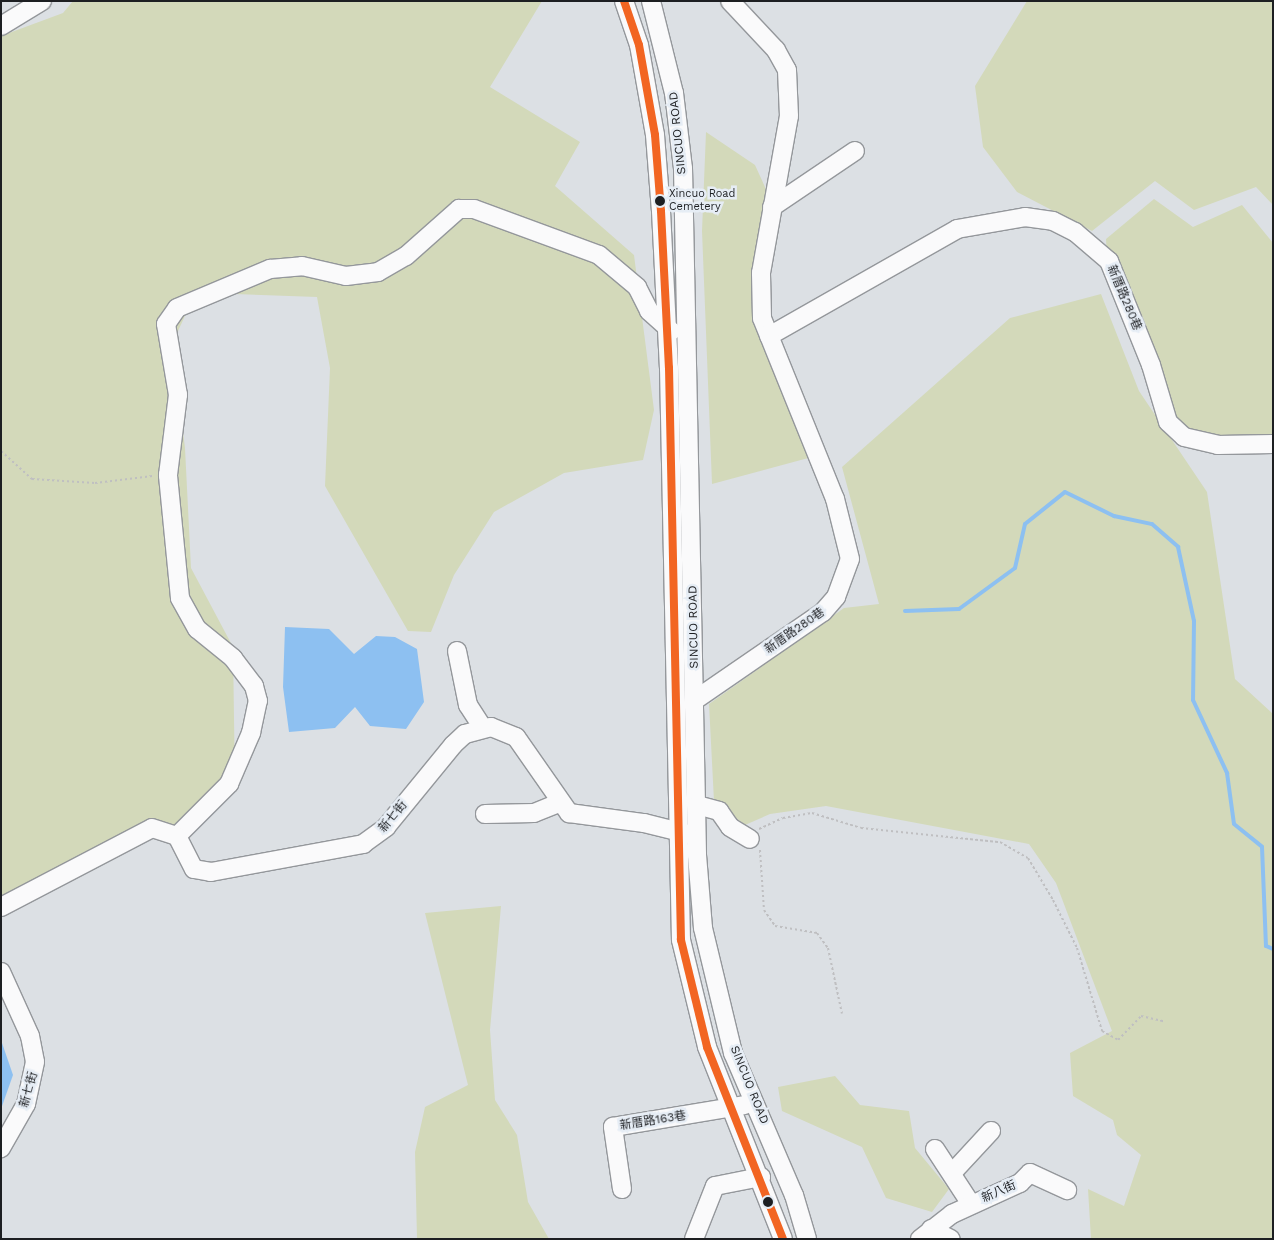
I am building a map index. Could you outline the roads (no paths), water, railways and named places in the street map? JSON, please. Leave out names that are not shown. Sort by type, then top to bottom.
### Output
[{"type":"street","points":[[1,26],[42,1]]},
{"type":"street","name":"SINCUO ROAD","points":[[624,1],[639,45],[655,135],[667,331],[677,834],[681,940],[707,1047],[761,1176],[783,1239]]},
{"type":"street","name":"新厝路280巷","points":[[695,700],[824,612],[836,597],[850,559],[835,499],[769,336],[760,295],[772,207],[789,116],[787,70],[776,50],[730,1]]},
{"type":"street","name":"SINCUO ROAD","points":[[653,2],[676,112],[688,328],[697,835],[703,928],[733,1053],[794,1194],[806,1239]]},
{"type":"street","points":[[772,207],[855,151]]},
{"type":"street","points":[[1,907],[143,830],[164,828],[177,836],[229,784],[251,734],[258,700],[254,686],[233,658],[186,614],[180,598],[168,475],[178,395],[166,324],[177,308],[270,269],[302,266],[346,276],[378,272],[406,256],[459,209],[498,217],[599,255],[638,287],[649,311],[667,331],[688,328]]},
{"type":"street","name":"新厝路280巷","points":[[769,336],[957,229],[1025,217],[1053,221],[1075,232],[1109,261],[1151,365],[1168,422],[1184,437],[1218,445],[1273,444]]},
{"type":"street","points":[[458,652],[468,705],[483,728],[505,730],[516,737],[559,803],[581,817],[644,823],[677,834],[697,835]]},
{"type":"street","name":"新七街","points":[[177,836],[194,869],[212,872],[363,844],[386,827],[454,744],[483,728]]},
{"type":"street","points":[[675,740],[696,742]]},
{"type":"street","points":[[485,814],[534,813],[559,803]]},
{"type":"street","points":[[697,805],[719,811],[746,837]]},
{"type":"street","name":"新七街","points":[[1,972],[30,1036],[35,1062],[26,1104],[1,1148]]},
{"type":"street","name":"新厝路163巷","points":[[622,1189],[612,1127],[734,1109],[754,1101]]},
{"type":"street","points":[[953,1172],[991,1131]]},
{"type":"street","points":[[935,1149],[953,1172],[971,1204]]},
{"type":"street","name":"新八街","points":[[925,1234],[971,1204],[1020,1183],[1030,1173],[1067,1190]]},
{"type":"street","points":[[694,1239],[715,1186],[761,1176]]},
{"type":"street","name":"新八街","points":[[925,1234],[951,1239]]},
{"type":"water","points":[[285,627],[329,629],[354,654],[376,636],[395,637],[417,649],[424,702],[406,729],[370,726],[355,707],[335,728],[289,732],[283,687]]},
{"type":"water","points":[[1,1040],[13,1075],[1,1109]]},
{"type":"waterway","points":[[905,611],[959,609],[1015,568],[1025,524],[1065,492],[1114,516],[1152,524],[1178,547],[1194,621],[1193,700],[1227,773],[1234,824],[1262,847],[1266,946],[1273,949]]},
{"type":"place","name":"Xincuo Road Cemetery","points":[[660,201]]}]
